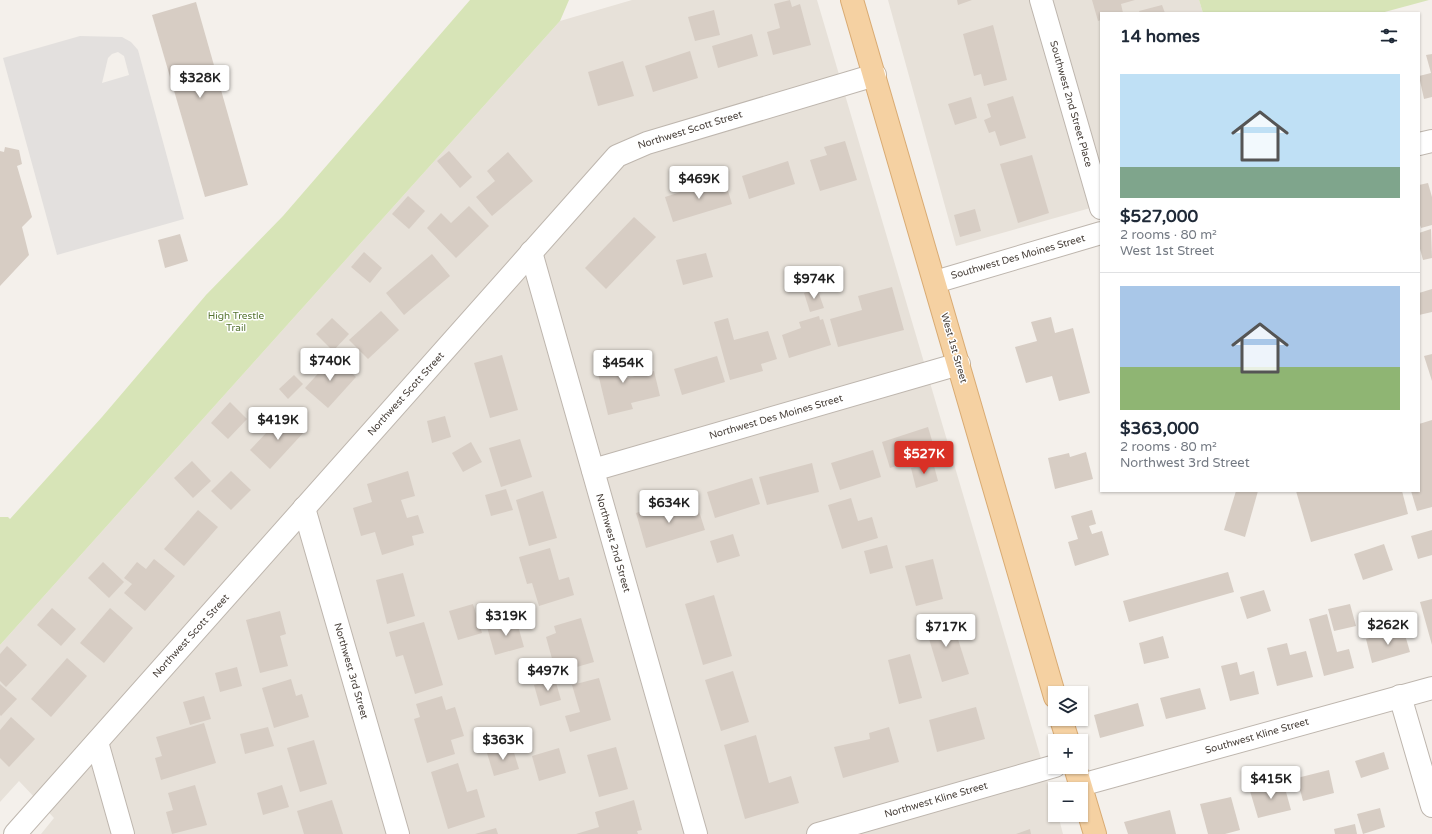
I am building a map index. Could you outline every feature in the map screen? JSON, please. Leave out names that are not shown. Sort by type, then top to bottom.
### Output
[{"type":"main road","name":"West 1st Street","points":[[852,0],[1052,686]]},
{"type":"main road","points":[[1078,776],[1095,834]]},
{"type":"street","name":"Southwest 2nd Street Place","points":[[1041,0],[1100,205]]},
{"type":"street","name":"Northwest Scott Street","points":[[15,834],[618,156],[633,147],[875,75]]},
{"type":"street","points":[[1420,144],[1432,141]]},
{"type":"street","name":"Southwest Des Moines Street","points":[[935,282],[1100,233]]},
{"type":"street","name":"Northwest 2nd Street","points":[[532,252],[696,834]]},
{"type":"street","name":"Northwest Des Moines Street","points":[[593,470],[959,364]]},
{"type":"street","name":"Northwest 3rd Street","points":[[304,508],[398,834]]},
{"type":"street","name":"Southwest Kline Street","points":[[1078,776],[1432,688]]},
{"type":"street","points":[[1400,696],[1432,806]]},
{"type":"street","points":[[97,742],[123,834]]},
{"type":"street","name":"Northwest Kline Street","points":[[818,834],[1048,768]]},
{"type":"shaded area","points":[[632,0],[817,0],[1048,782],[1048,822],[1060,822],[1063,834],[41,834],[54,818],[19,781],[0,802],[0,645],[560,21]]},
{"type":"shaded area","points":[[888,0],[1199,0],[1203,12],[1100,12],[1100,205],[956,246]]},
{"type":"shaded area","points":[[80,36],[122,37],[131,42],[138,50],[184,219],[57,255],[3,58]],"holes":[[[118,52],[124,56],[129,75],[102,83],[108,58],[112,54]]]},
{"type":"green space","name":"High Trestle Trail","points":[[470,0],[569,0],[560,21],[0,645],[0,517],[8,517],[10,519],[102,417],[206,295],[283,216]]},
{"type":"green space","points":[[1199,0],[1429,0],[1385,12],[1203,12]]},
{"type":"building","points":[[790,0],[792,7],[800,4],[811,45],[773,55],[767,32],[780,28],[774,4]]},
{"type":"building","points":[[957,0],[972,0],[958,5]]},
{"type":"building","points":[[1092,0],[1135,0],[1121,4],[1123,12],[1100,12],[1100,20],[1098,21]]},
{"type":"building","points":[[196,2],[248,185],[205,197],[152,15]]},
{"type":"building","points":[[1162,5],[1165,12],[1140,12]]},
{"type":"building","points":[[714,10],[720,35],[695,41],[688,17]]},
{"type":"building","points":[[993,25],[1007,80],[984,86],[981,74],[974,76],[963,34]]},
{"type":"building","points":[[752,34],[758,56],[718,68],[712,46]]},
{"type":"building","points":[[690,51],[698,78],[653,92],[645,66]]},
{"type":"building","points":[[1432,54],[1432,97],[1424,99],[1420,76],[1431,73],[1426,55]]},
{"type":"building","points":[[623,61],[634,96],[598,106],[588,72]]},
{"type":"building","points":[[1013,96],[1026,138],[1000,146],[995,131],[989,133],[984,120],[991,117],[987,104]]},
{"type":"building","points":[[971,97],[977,118],[955,125],[948,104]]},
{"type":"building","points":[[845,141],[857,180],[820,191],[810,160],[827,155],[824,147]]},
{"type":"building","points":[[5,147],[19,150],[22,164],[17,166],[32,217],[22,227],[29,255],[0,286],[0,151],[4,152]]},
{"type":"building","points":[[449,151],[472,177],[460,188],[437,161]]},
{"type":"building","points":[[508,152],[533,181],[492,216],[476,197],[495,181],[487,171]]},
{"type":"building","points":[[1032,155],[1049,213],[1018,223],[1000,164]]},
{"type":"building","points":[[788,161],[795,184],[749,199],[742,176]]},
{"type":"building","points":[[724,178],[732,204],[673,222],[665,197]]},
{"type":"building","points":[[1428,183],[1432,197],[1432,225],[1421,228],[1420,225],[1420,185]]},
{"type":"building","points":[[408,196],[425,211],[409,229],[392,214]]},
{"type":"building","points":[[469,206],[489,226],[456,258],[427,228],[441,213],[451,223]]},
{"type":"building","points":[[975,209],[981,231],[960,237],[954,215]]},
{"type":"building","points":[[634,217],[656,237],[606,289],[585,268]]},
{"type":"building","points":[[1431,229],[1432,258],[1423,260],[1420,249],[1420,233]]},
{"type":"building","points":[[180,234],[188,261],[165,268],[158,240]]},
{"type":"building","points":[[364,252],[382,268],[370,283],[351,267]]},
{"type":"building","points":[[706,253],[713,277],[683,285],[676,260]]},
{"type":"building","points":[[432,254],[450,276],[404,315],[386,293]]},
{"type":"building","points":[[892,287],[904,330],[838,347],[830,319],[862,310],[858,296]]},
{"type":"building","points":[[817,288],[824,308],[810,312],[804,293]]},
{"type":"building","points":[[1432,289],[1432,312],[1420,315],[1420,293]]},
{"type":"building","points":[[381,311],[399,330],[368,359],[349,340]]},
{"type":"building","points":[[819,316],[820,320],[823,319],[831,345],[789,358],[782,335],[801,328],[799,322]]},
{"type":"building","points":[[1051,317],[1055,333],[1073,328],[1090,393],[1059,401],[1052,376],[1026,383],[1015,347],[1037,341],[1031,322]]},
{"type":"building","points":[[332,318],[349,334],[333,351],[316,334]]},
{"type":"building","points":[[728,318],[734,340],[768,331],[777,359],[761,364],[763,371],[730,380],[714,322]]},
{"type":"building","points":[[620,350],[627,378],[654,371],[660,396],[631,403],[633,409],[608,415],[594,357]]},
{"type":"building","points":[[1432,354],[1432,381],[1424,356]]},
{"type":"building","points":[[502,355],[518,410],[490,418],[474,363]]},
{"type":"building","points":[[717,356],[725,382],[682,395],[674,369]]},
{"type":"building","points":[[333,357],[356,377],[328,408],[305,388]]},
{"type":"building","points":[[294,375],[303,384],[288,399],[279,389]]},
{"type":"building","points":[[230,402],[247,419],[228,439],[211,423]]},
{"type":"building","points":[[286,412],[305,431],[270,469],[250,450]]},
{"type":"building","points":[[445,416],[451,437],[432,443],[427,421]]},
{"type":"building","points":[[1432,420],[1432,507],[1417,511],[1411,492],[1420,492],[1420,424]]},
{"type":"building","points":[[928,427],[936,454],[890,468],[882,442]]},
{"type":"building","points":[[520,439],[532,477],[501,487],[489,448]]},
{"type":"building","points":[[471,442],[482,462],[463,472],[452,453]]},
{"type":"building","points":[[873,450],[881,477],[840,490],[831,463]]},
{"type":"building","points":[[1086,452],[1093,479],[1055,489],[1048,458],[1069,453],[1070,457]]},
{"type":"building","points":[[192,461],[211,481],[193,498],[174,478]]},
{"type":"building","points":[[933,462],[938,481],[916,488],[911,468]]},
{"type":"building","points":[[812,463],[819,492],[767,505],[759,477]]},
{"type":"building","points":[[231,471],[251,490],[231,510],[211,491]]},
{"type":"building","points":[[408,471],[415,496],[401,500],[407,518],[418,515],[424,533],[412,536],[414,545],[382,555],[375,532],[361,536],[353,508],[372,502],[367,484]]},
{"type":"building","points":[[752,478],[760,504],[715,518],[707,492]]},
{"type":"building","points":[[506,489],[513,510],[491,516],[485,495]]},
{"type":"building","points":[[543,491],[557,538],[529,546],[516,500]]},
{"type":"building","points":[[1236,492],[1258,492],[1245,537],[1224,530]]},
{"type":"building","points":[[1296,492],[1402,492],[1408,514],[1311,542]]},
{"type":"building","points":[[851,498],[858,521],[872,517],[878,538],[842,549],[828,505]]},
{"type":"building","points":[[696,502],[705,530],[646,548],[636,513],[659,506],[661,513]]},
{"type":"building","points":[[198,510],[218,527],[184,566],[164,549]]},
{"type":"building","points":[[1092,510],[1096,524],[1089,526],[1092,534],[1102,531],[1109,555],[1075,566],[1068,542],[1078,539],[1071,516]]},
{"type":"building","points":[[1432,530],[1432,555],[1418,559],[1411,536]]},
{"type":"building","points":[[733,534],[740,556],[717,563],[710,541]]},
{"type":"building","points":[[1384,544],[1393,570],[1363,580],[1354,554]]},
{"type":"building","points":[[887,545],[893,568],[870,574],[864,551]]},
{"type":"building","points":[[550,548],[559,580],[569,577],[574,595],[539,606],[532,583],[527,584],[519,557]]},
{"type":"building","points":[[154,559],[175,576],[145,611],[124,593],[132,584],[124,578],[137,562],[146,569]]},
{"type":"building","points":[[933,559],[943,599],[916,606],[905,566]]},
{"type":"building","points":[[103,562],[124,582],[109,598],[88,578]]},
{"type":"building","points":[[1228,572],[1234,592],[1129,622],[1123,601]]},
{"type":"building","points":[[403,573],[415,616],[387,624],[376,580]]},
{"type":"building","points":[[1264,590],[1271,611],[1247,619],[1240,597]]},
{"type":"building","points":[[714,595],[732,656],[703,665],[685,604]]},
{"type":"building","points":[[1432,599],[1432,645],[1420,602]]},
{"type":"building","points":[[473,604],[482,633],[458,640],[449,611]]},
{"type":"building","points":[[1350,604],[1356,626],[1334,631],[1328,609]]},
{"type":"building","points":[[52,608],[76,629],[61,646],[37,625]]},
{"type":"building","points":[[110,608],[133,628],[104,663],[80,643]]},
{"type":"building","points":[[280,611],[286,634],[280,636],[288,666],[260,673],[246,620]]},
{"type":"building","points":[[950,614],[969,674],[942,682],[924,622]]},
{"type":"building","points":[[1327,614],[1337,652],[1349,649],[1354,668],[1324,676],[1309,619]]},
{"type":"building","points":[[581,618],[594,662],[556,673],[546,637],[556,633],[554,626]]},
{"type":"building","points":[[516,619],[524,647],[495,655],[487,627]]},
{"type":"building","points":[[424,622],[443,685],[415,694],[403,655],[396,657],[389,632]]},
{"type":"building","points":[[1403,628],[1410,652],[1372,663],[1366,639]]},
{"type":"building","points":[[1163,636],[1169,658],[1144,664],[1139,643]]},
{"type":"building","points":[[1287,643],[1290,655],[1306,651],[1313,677],[1277,686],[1267,648]]},
{"type":"building","points":[[7,646],[27,665],[6,687],[0,681],[0,654]]},
{"type":"building","points":[[910,654],[922,698],[899,704],[888,660]]},
{"type":"building","points":[[67,658],[87,676],[51,717],[31,699]]},
{"type":"building","points":[[1237,662],[1240,675],[1254,671],[1259,694],[1230,701],[1221,666]]},
{"type":"building","points":[[237,667],[242,686],[220,692],[215,673]]},
{"type":"building","points":[[733,671],[749,722],[721,731],[705,680]]},
{"type":"building","points":[[599,678],[611,720],[570,732],[565,716],[580,712],[572,685]]},
{"type":"building","points":[[291,679],[296,696],[302,694],[309,717],[274,728],[262,688]]},
{"type":"building","points":[[555,679],[561,700],[540,706],[534,685]]},
{"type":"building","points":[[0,684],[17,699],[1,716],[0,715]]},
{"type":"building","points":[[1200,688],[1206,709],[1166,719],[1160,698]]},
{"type":"building","points":[[204,696],[211,719],[190,725],[183,702]]},
{"type":"building","points":[[442,696],[446,710],[455,707],[464,736],[451,740],[455,754],[427,763],[414,719],[420,717],[416,704]]},
{"type":"building","points":[[1138,703],[1144,726],[1100,738],[1094,715]]},
{"type":"building","points":[[976,707],[985,739],[937,752],[929,720]]},
{"type":"building","points":[[11,717],[35,739],[9,767],[0,758],[0,730]]},
{"type":"building","points":[[204,723],[216,763],[161,780],[155,758],[162,756],[156,737]]},
{"type":"building","points":[[268,727],[274,746],[245,754],[240,734]]},
{"type":"building","points":[[889,727],[899,762],[843,778],[834,747],[870,739],[869,733]]},
{"type":"building","points":[[756,735],[769,783],[791,776],[799,803],[745,819],[724,745]]},
{"type":"building","points":[[314,740],[327,784],[300,792],[287,748]]},
{"type":"building","points":[[512,746],[519,769],[494,776],[487,753]]},
{"type":"building","points":[[616,747],[628,789],[599,797],[587,755]]},
{"type":"building","points":[[559,748],[566,773],[539,781],[532,756]]},
{"type":"building","points":[[1384,752],[1389,769],[1361,778],[1355,761]]},
{"type":"building","points":[[458,763],[467,792],[477,789],[485,817],[448,829],[431,772]]},
{"type":"building","points":[[1329,770],[1334,793],[1303,801],[1297,778]]},
{"type":"building","points":[[1283,781],[1291,810],[1258,818],[1250,791]]},
{"type":"building","points":[[195,785],[207,825],[172,834],[166,812],[173,810],[168,793]]},
{"type":"building","points":[[282,785],[289,807],[263,815],[257,793]]},
{"type":"building","points":[[1231,797],[1240,830],[1225,834],[1208,834],[1200,804]]},
{"type":"building","points":[[332,800],[343,834],[304,834],[297,811]]},
{"type":"building","points":[[634,800],[642,830],[637,831],[638,834],[576,834],[599,827],[595,812]]},
{"type":"building","points":[[1380,808],[1385,827],[1363,834],[1357,814]]},
{"type":"building","points":[[1170,810],[1176,834],[1128,834],[1124,822]]},
{"type":"building","points":[[1355,824],[1357,834],[1335,834],[1334,829]]},
{"type":"building","points":[[496,828],[498,834],[475,834]]},
{"type":"building","points":[[1030,829],[1031,834],[1016,834]]}]
